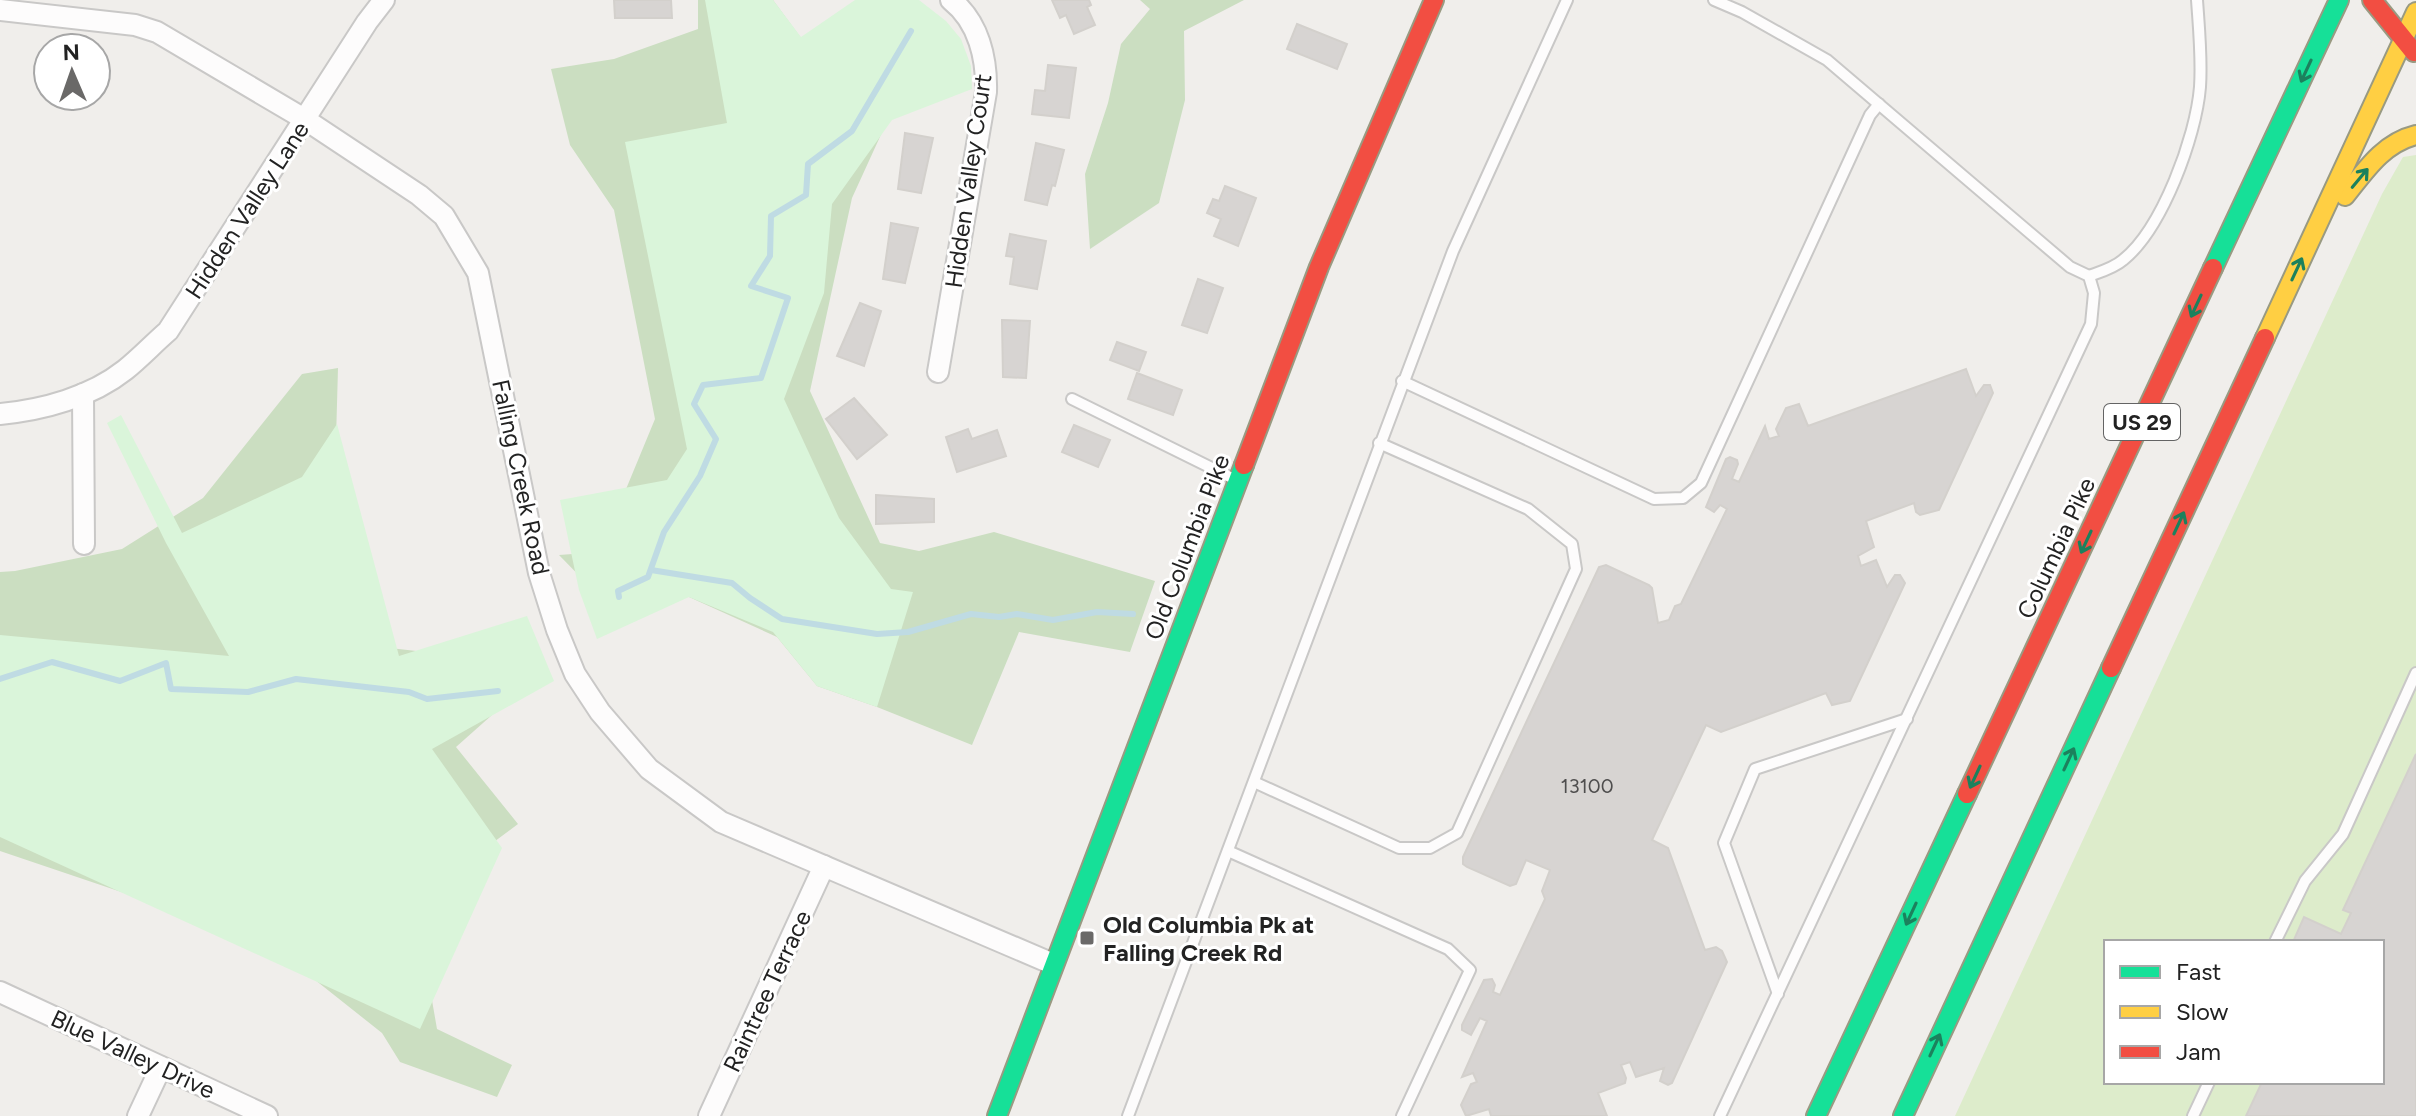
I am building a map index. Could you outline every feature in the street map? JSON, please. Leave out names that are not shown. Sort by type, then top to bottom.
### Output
[{"type":"main road","name":"Old Columbia Pike","points":[[997,1116],[1319,267],[1434,0]]},
{"type":"main road","name":"Columbia Pike","points":[[1816,1116],[2339,0]]},
{"type":"main road","points":[[2372,0],[2416,54]]},
{"type":"main road","points":[[2391,0],[2404,38]]},
{"type":"main road","name":"US 29","points":[[1903,1116],[2416,12]]},
{"type":"main road","points":[[2313,234],[2384,149],[2405,136],[2416,135]]},
{"type":"street","name":"Hidden Valley Lane","points":[[0,414],[31,411],[83,394],[123,372],[168,331],[384,0]]},
{"type":"street","name":"Hidden Valley Court","points":[[938,372],[987,81],[987,70],[975,29],[951,0]]},
{"type":"street","name":"Falling Creek Road","points":[[0,10],[135,25],[157,32],[306,120],[419,195],[444,216],[478,273],[539,573],[575,674],[600,712],[649,769],[721,822],[1053,964]]},
{"type":"street","points":[[83,394],[84,544]]},
{"type":"street","name":"Raintree Terrace","points":[[709,1116],[824,866]]},
{"type":"street","name":"Blue Valley Drive","points":[[0,992],[267,1116]]},
{"type":"street","points":[[138,1116],[161,1067]]},
{"type":"lane","points":[[1128,1116],[1453,251],[1567,0]]},
{"type":"lane","points":[[1714,0],[1742,12],[1827,60],[2070,267],[2089,276],[2094,293],[2091,324],[1720,1116]]},
{"type":"lane","points":[[2089,276],[2121,262],[2142,241],[2167,195],[2189,143],[2200,89],[2197,0]]},
{"type":"lane","points":[[1402,381],[1654,499],[1683,498],[1701,483],[1870,115],[1879,104]]},
{"type":"lane","points":[[1072,399],[1237,481]]},
{"type":"lane","points":[[1254,782],[1399,848],[1430,848],[1457,833],[1576,569],[1572,544],[1528,509],[1379,443]]},
{"type":"lane","points":[[2276,940],[2305,881],[2343,834],[2416,673]]},
{"type":"lane","points":[[1778,994],[1724,843],[1755,769],[1907,719]]},
{"type":"lane","points":[[1228,851],[1448,949],[1470,970],[1402,1116]]},
{"type":"lane","points":[[2193,1116],[2208,1084]]},
{"type":"green space","points":[[698,0],[773,0],[801,38],[900,93],[852,198],[810,391],[880,543],[919,551],[994,532],[1155,581],[1130,652],[1019,632],[972,745],[817,686],[777,637],[689,597],[599,596],[559,555],[600,552],[655,419],[614,210],[570,145],[551,69],[614,59],[698,29]]},
{"type":"green space","points":[[705,0],[773,0],[801,37],[855,0],[919,0],[946,21],[961,39],[971,66],[972,89],[892,120],[832,204],[824,293],[784,399],[839,518],[891,589],[913,592],[877,707],[817,686],[773,632],[689,597],[597,639],[579,590],[560,500],[667,480],[687,449],[625,142],[727,123]]},
{"type":"green space","points":[[1140,0],[1244,0],[1184,31],[1185,100],[1159,203],[1090,249],[1085,174],[1108,103],[1121,44],[1150,9]]},
{"type":"green space","points":[[2416,155],[2416,1116],[1955,1116],[2382,194],[2403,157]]},
{"type":"green space","points":[[338,368],[332,583],[381,647],[505,661],[527,684],[456,747],[518,824],[452,873],[420,931],[437,1029],[512,1065],[497,1097],[400,1062],[382,1033],[266,941],[0,851],[0,572],[122,549],[203,498],[302,374]]},
{"type":"green space","points":[[121,415],[182,533],[302,477],[337,424],[399,656],[527,616],[554,681],[432,749],[502,848],[420,1029],[0,837],[0,635],[229,656],[166,543],[107,423]]},
{"type":"building","points":[[614,0],[671,0],[672,18],[615,18]]},
{"type":"building","points":[[1052,0],[1089,0],[1091,5],[1087,7],[1095,25],[1074,34],[1066,15],[1060,18]]},
{"type":"building","points":[[1297,24],[1347,44],[1337,69],[1287,49]]},
{"type":"building","points":[[1048,65],[1076,68],[1069,118],[1032,114],[1035,90],[1045,91]]},
{"type":"building","points":[[905,133],[933,138],[921,193],[898,189]]},
{"type":"building","points":[[1036,143],[1064,150],[1047,205],[1025,200]]},
{"type":"building","points":[[1225,186],[1256,198],[1238,246],[1214,236],[1221,219],[1207,213],[1213,199],[1219,201]]},
{"type":"building","points":[[891,223],[918,228],[905,283],[883,279]]},
{"type":"building","points":[[1010,234],[1046,241],[1037,289],[1010,284],[1014,257],[1006,256]]},
{"type":"building","points":[[1198,279],[1223,288],[1207,333],[1182,325]]},
{"type":"building","points":[[860,303],[881,311],[864,366],[837,356]]},
{"type":"building","points":[[1002,320],[1030,321],[1026,378],[1003,377]]},
{"type":"building","points":[[1117,342],[1146,352],[1139,371],[1110,360]]},
{"type":"building","points":[[1966,369],[1976,396],[1984,385],[1990,385],[1993,393],[1939,510],[1920,515],[1914,503],[1866,521],[1874,547],[1858,556],[1861,566],[1876,560],[1887,587],[1895,575],[1900,575],[1905,583],[1850,701],[1832,705],[1826,693],[1721,732],[1706,725],[1652,840],[1668,848],[1705,950],[1716,947],[1722,951],[1727,962],[1672,1083],[1668,1085],[1660,1081],[1664,1068],[1636,1077],[1630,1062],[1621,1065],[1625,1083],[1598,1093],[1607,1116],[1491,1116],[1489,1109],[1466,1116],[1461,1105],[1471,1084],[1477,1082],[1473,1073],[1462,1077],[1487,1021],[1480,1018],[1471,1035],[1462,1030],[1462,1025],[1484,980],[1492,979],[1495,985],[1493,992],[1500,995],[1545,899],[1542,891],[1550,870],[1526,860],[1516,884],[1510,886],[1467,867],[1463,864],[1463,857],[1599,567],[1606,565],[1649,585],[1658,623],[1669,620],[1675,606],[1681,604],[1727,509],[1720,505],[1714,512],[1706,507],[1726,459],[1737,460],[1732,479],[1739,482],[1765,426],[1769,439],[1779,436],[1776,429],[1786,408],[1799,404],[1808,426]]},
{"type":"building","points":[[1137,373],[1182,390],[1173,415],[1128,399]]},
{"type":"building","points":[[854,398],[887,435],[857,459],[826,419]]},
{"type":"building","points":[[1074,425],[1110,440],[1098,467],[1062,452]]},
{"type":"building","points":[[968,429],[972,439],[997,430],[1006,456],[957,472],[946,437]]},
{"type":"building","points":[[876,495],[934,499],[934,522],[876,524]]},
{"type":"building","points":[[2416,754],[2416,1116],[2246,1116],[2261,1084],[2384,1084],[2384,940],[2294,940],[2304,917],[2341,934],[2351,913],[2343,910]]},
{"type":"waterway","points":[[619,597],[618,591],[648,577],[664,532],[700,476],[716,439],[694,404],[703,385],[761,378],[788,298],[751,286],[770,256],[771,216],[806,195],[808,164],[852,131],[911,31]]},
{"type":"waterway","points":[[651,570],[732,583],[782,619],[877,634],[908,632],[971,614],[999,617],[1017,614],[1053,620],[1097,612],[1133,614]]},
{"type":"waterway","points":[[0,679],[52,662],[120,681],[166,663],[171,689],[248,692],[296,679],[409,692],[427,699],[498,691]]},
{"type":"traffic: fast","points":[[2213,268],[2339,0]]},
{"type":"traffic: fast","points":[[997,1116],[1244,465]]},
{"type":"traffic: fast","points":[[1903,1116],[2111,668]]},
{"type":"traffic: fast","points":[[1816,1116],[1967,794]]},
{"type":"traffic: slow","points":[[2265,338],[2416,12]]},
{"type":"traffic: slow","points":[[2345,196],[2384,151],[2416,135]]},
{"type":"traffic: jam","points":[[1244,465],[1319,267],[1434,0]]},
{"type":"traffic: jam","points":[[2372,0],[2414,52]]},
{"type":"traffic: jam","points":[[1967,794],[2213,268]]},
{"type":"traffic: jam","points":[[2111,668],[2265,338]]},
{"type":"place","name":"Old Columbia Pk at Falling Creek Rd","points":[[1087,938]]}]
